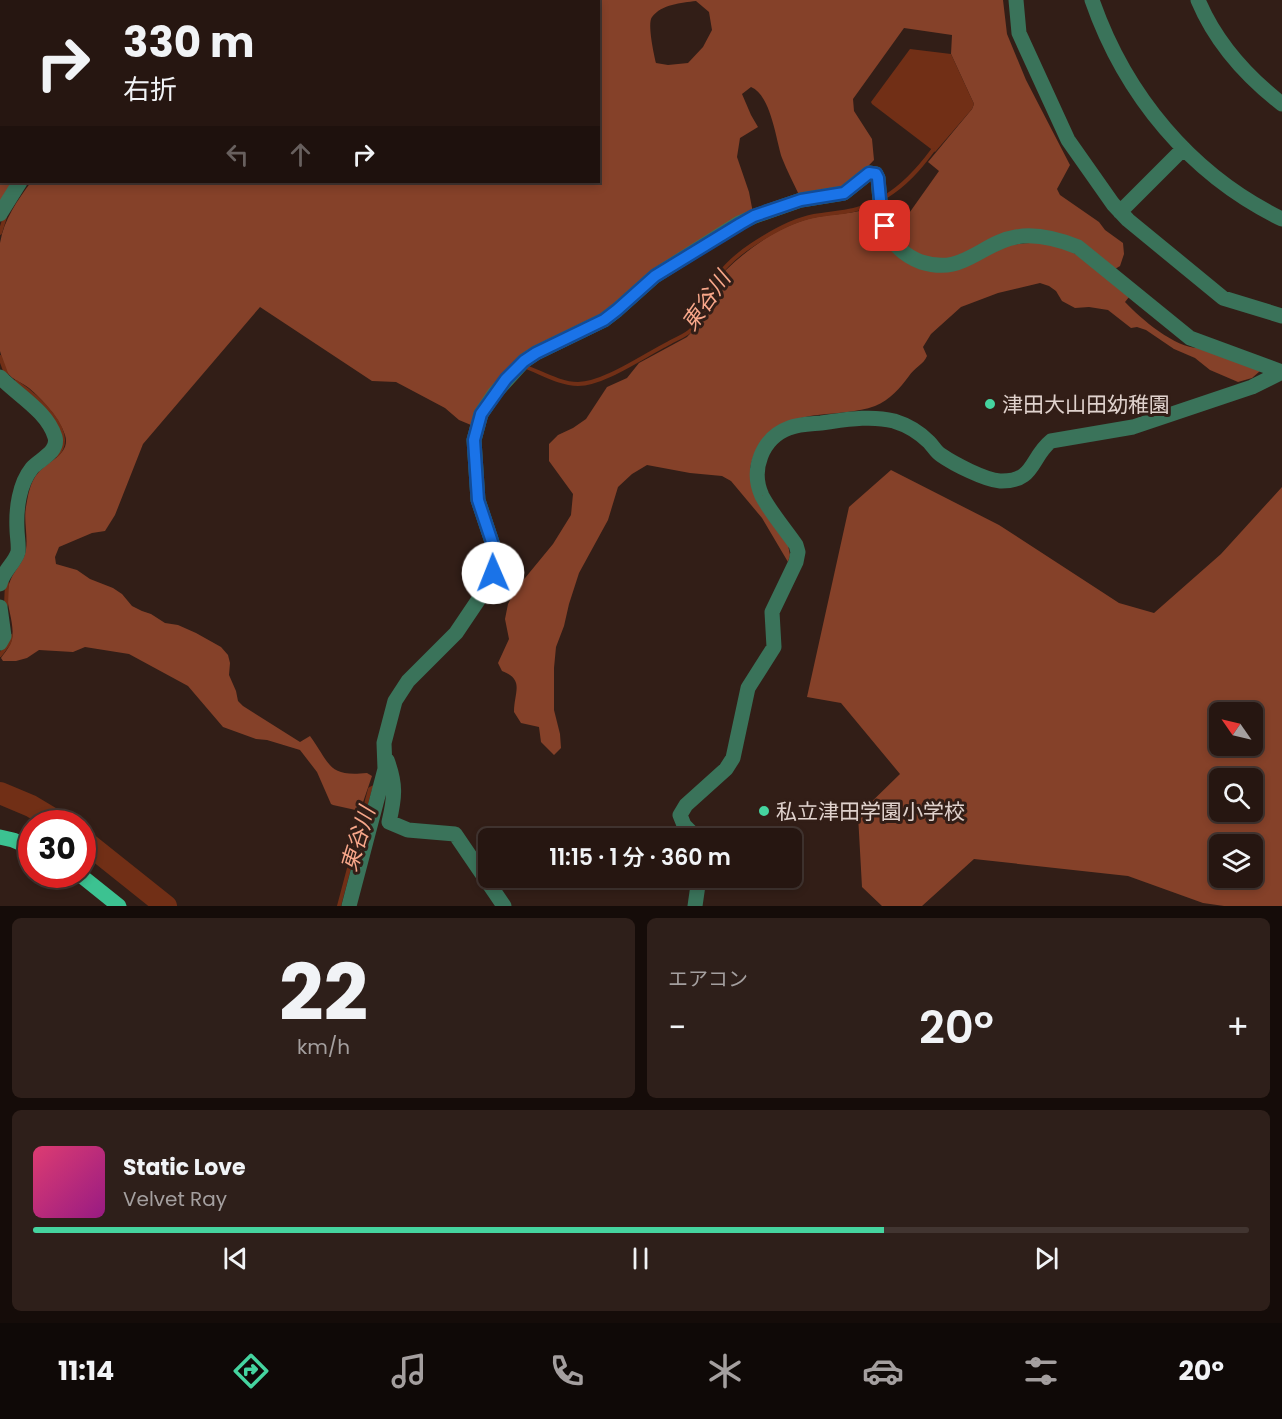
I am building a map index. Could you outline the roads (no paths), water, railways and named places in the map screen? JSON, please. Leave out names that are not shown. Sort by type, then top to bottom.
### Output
[{"type":"main road","points":[[0,837],[18,842]]},
{"type":"main road","points":[[96,888],[119,906]]},
{"type":"street","points":[[1016,0],[1019,33],[1068,140],[1113,204],[1128,220],[1223,298],[1282,316]]},
{"type":"street","points":[[1092,0],[1108,41],[1132,85],[1184,149],[1224,184],[1282,219]]},
{"type":"street","points":[[1198,0],[1216,35],[1234,59],[1260,86],[1282,104]]},
{"type":"street","points":[[1120,212],[1184,149]]},
{"type":"street","points":[[348,906],[385,769],[384,743],[395,701],[408,681],[456,633],[485,590],[493,573],[494,548],[478,500],[474,440],[481,414],[506,379],[524,361],[604,320],[655,276],[754,216],[801,200],[844,193],[869,173],[876,174],[881,210],[891,241],[913,258],[929,264],[944,265],[960,262],[999,242],[1032,235],[1065,242],[1078,247],[1190,338],[1282,372]]},
{"type":"street","points":[[0,214],[19,183]]},
{"type":"street","points":[[687,828],[680,815],[686,806],[726,769],[733,758],[748,688],[774,647],[772,612],[796,562],[798,552],[796,545],[762,496],[757,474],[762,453],[781,431],[792,426],[860,418],[893,421],[915,430],[940,454],[989,479],[1001,481],[1017,478],[1029,471],[1051,441],[1133,427],[1252,387],[1282,372]]},
{"type":"street","points":[[0,377],[45,420],[56,443],[53,450],[31,470],[22,487],[16,518],[17,554],[0,584]]},
{"type":"street","points":[[0,607],[4,636],[0,644]]},
{"type":"street","points":[[386,758],[394,778],[395,789],[389,822],[408,830],[455,834],[504,906]]},
{"type":"street","points":[[695,906],[698,888]]},
{"type":"waterway","name":"東谷川","points":[[885,197],[911,176],[933,150]]},
{"type":"waterway","name":"東谷川","points":[[526,367],[571,384],[588,383],[612,374],[690,331],[695,325],[712,284],[721,271],[752,245],[789,224],[814,216],[852,210],[875,202]]},
{"type":"waterway","points":[[0,233],[5,217]]},
{"type":"waterway","points":[[0,357],[7,376]]},
{"type":"waterway","points":[[16,382],[52,414],[62,435],[62,445],[57,455]]},
{"type":"waterway","points":[[6,605],[7,583]]},
{"type":"waterway","points":[[0,655],[11,636]]},
{"type":"waterway","name":"東谷川","points":[[339,906],[370,789],[374,787]]},
{"type":"waterway","points":[[0,793],[38,810]]},
{"type":"waterway","points":[[96,850],[166,906]]},
{"type":"place","name":"津田大山田幼稚園","points":[[990,404]]},
{"type":"place","name":"私立津田学園小学校","points":[[764,811]]}]
